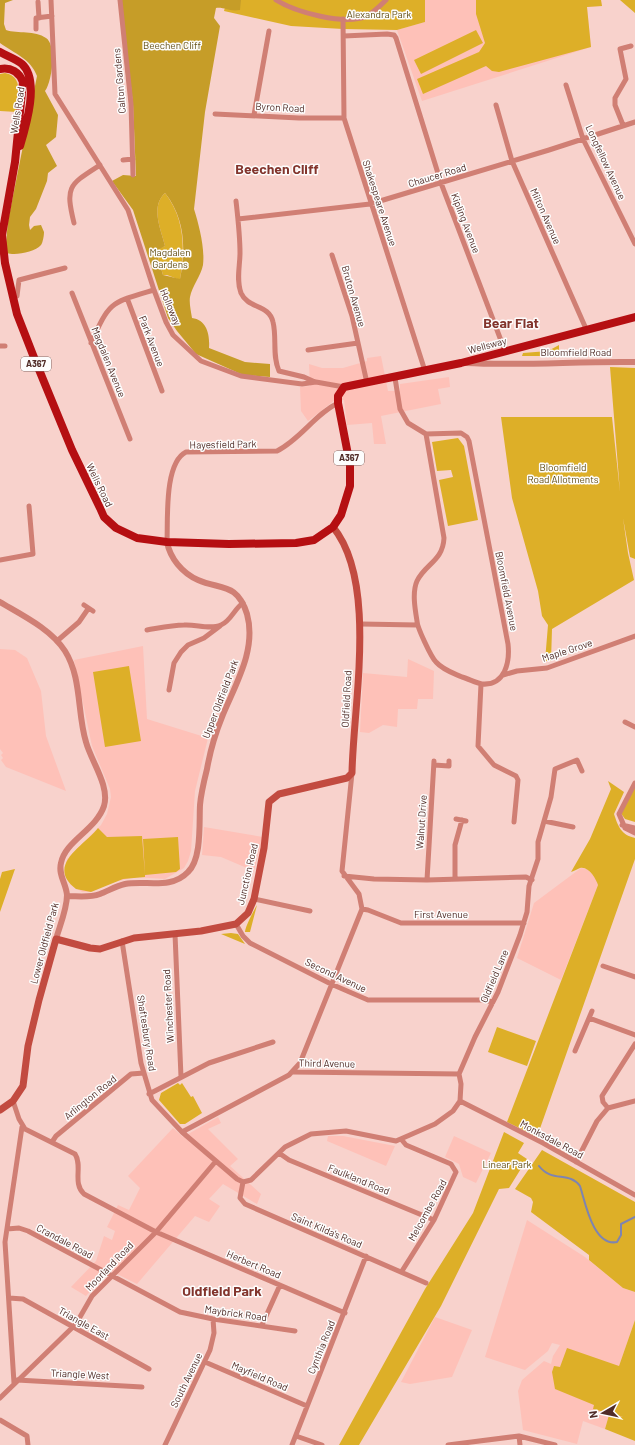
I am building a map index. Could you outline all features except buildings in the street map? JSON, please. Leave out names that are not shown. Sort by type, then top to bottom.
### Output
[{"type":"main road","name":"Wells Road","points":[[0,52],[23,65],[27,71],[31,87],[23,135],[15,162]]},
{"type":"main road","name":"Wells Road","points":[[0,69],[11,69],[21,77],[23,82],[15,162],[2,235],[4,263],[22,327],[72,450],[104,517],[116,528],[130,536],[167,542],[228,544],[296,543],[314,540],[333,527],[341,515],[350,486],[350,465],[338,403]]},
{"type":"main road","name":"Wellsway","points":[[344,387],[425,372],[635,317]]},
{"type":"main road","points":[[338,403],[338,396],[344,387]]},
{"type":"main road","name":"Oldfield Road","points":[[333,527],[346,551],[353,572],[361,624],[352,773]]},
{"type":"main road","name":"Junction Road","points":[[236,924],[248,913],[254,899],[264,848],[270,802],[279,794],[347,778],[352,773]]},
{"type":"main road","points":[[56,939],[90,948],[100,949],[134,938],[219,928],[236,924]]},
{"type":"main road","name":"Lower Oldfield Park","points":[[13,1101],[23,1086],[34,1023],[56,939]]},
{"type":"main road","points":[[0,1110],[13,1101]]},
{"type":"street","name":"Holloway","points":[[51,0],[55,94],[128,210],[154,290],[166,322],[173,335],[201,361],[241,376],[302,384],[316,382]]},
{"type":"street","name":"Calton Gardens","points":[[120,0],[131,104],[134,175]]},
{"type":"street","points":[[276,0],[288,8],[343,19],[354,19],[366,16],[376,10],[386,0]]},
{"type":"street","points":[[38,2],[39,18]]},
{"type":"street","points":[[36,29],[36,18],[52,16]]},
{"type":"street","name":"Shakespeare Avenue","points":[[343,19],[344,118],[370,204],[425,372]]},
{"type":"street","points":[[254,115],[268,30]]},
{"type":"street","name":"Kipling Avenue","points":[[344,36],[391,34],[396,38],[441,183],[505,351]]},
{"type":"street","points":[[623,125],[615,105],[614,98],[626,79],[620,49],[631,46]]},
{"type":"street","name":"Longfellow Avenue","points":[[566,85],[583,139],[635,244]]},
{"type":"street","name":"Milton Avenue","points":[[496,105],[512,161],[587,330]]},
{"type":"street","name":"Byron Road","points":[[215,114],[299,118],[344,118]]},
{"type":"street","name":"Chaucer Road","points":[[238,219],[370,204],[635,122]]},
{"type":"street","points":[[123,160],[133,160]]},
{"type":"street","points":[[74,223],[69,197],[73,184],[100,166]]},
{"type":"street","points":[[236,201],[240,252],[238,279],[241,294],[245,300],[268,311],[274,322],[276,362],[279,371],[304,377],[316,382],[344,387]]},
{"type":"street","name":"Bruton Avenue","points":[[332,255],[352,316],[367,383]]},
{"type":"street","points":[[13,298],[17,296],[18,280],[65,268]]},
{"type":"street","points":[[91,343],[106,312],[119,301],[154,290]]},
{"type":"street","name":"Magdalen Avenue","points":[[72,293],[130,439]]},
{"type":"street","name":"Park Avenue","points":[[127,298],[162,390]]},
{"type":"street","name":"Bruton Avenue","points":[[308,350],[358,343]]},
{"type":"street","points":[[505,351],[509,358],[517,363]]},
{"type":"street","name":"Bloomfield Road","points":[[461,363],[635,362]]},
{"type":"street","points":[[395,378],[400,409],[408,423],[426,434],[444,538],[442,550],[420,576],[416,586],[417,625],[435,662],[447,671],[481,684],[495,682],[503,675]]},
{"type":"street","name":"Hayesfield Park","points":[[167,542],[169,487],[174,466],[180,455],[186,452],[277,451],[288,446],[314,420],[338,403]]},
{"type":"street","name":"Bloomfield Avenue","points":[[426,434],[461,433],[468,437],[508,644],[509,659],[503,675]]},
{"type":"street","points":[[0,560],[33,554],[29,506]]},
{"type":"street","name":"Upper Oldfield Park","points":[[67,896],[88,897],[124,885],[136,883],[166,883],[184,875],[193,866],[197,850],[200,803],[207,768],[222,718],[244,668],[247,656],[248,623],[243,604],[235,594],[227,588],[197,580],[186,572],[176,563],[169,552],[167,542]]},
{"type":"street","name":"Lower Oldfield Park","points":[[0,602],[57,641],[65,650],[74,669],[85,741],[103,784],[105,799],[98,818],[63,856],[60,873],[67,896],[56,939]]},
{"type":"street","points":[[169,690],[174,663],[181,652],[188,645],[204,638],[221,626],[231,617],[238,606],[243,604]]},
{"type":"street","points":[[57,641],[79,622],[88,608]]},
{"type":"street","points":[[361,624],[417,625]]},
{"type":"street","points":[[147,630],[184,625],[221,626]]},
{"type":"street","name":"Maple Grove","points":[[503,675],[516,671],[547,668],[635,636]]},
{"type":"street","points":[[481,684],[478,746],[494,765],[516,776],[518,780],[514,822]]},
{"type":"street","points":[[625,722],[635,727]]},
{"type":"street","name":"Oldfield Lane","points":[[460,1076],[475,1037],[493,1002],[524,923],[527,907],[527,893],[538,859],[538,842],[551,797],[555,768],[577,760],[582,771]]},
{"type":"street","name":"Walnut Drive","points":[[426,880],[434,763],[449,766],[449,761]]},
{"type":"street","name":"Oldfield Road","points":[[344,876],[342,867],[352,773]]},
{"type":"street","points":[[635,783],[619,811],[622,825],[628,831],[635,833]]},
{"type":"street","points":[[455,879],[455,845],[464,821],[456,819]]},
{"type":"street","points":[[544,821],[574,827]]},
{"type":"street","points":[[622,825],[635,828]]},
{"type":"street","points":[[344,876],[374,879],[426,880],[526,877],[532,880]]},
{"type":"street","points":[[292,1072],[300,1063],[362,909],[358,894],[344,876]]},
{"type":"street","points":[[254,899],[310,911]]},
{"type":"street","name":"First Avenue","points":[[362,909],[401,923],[524,923]]},
{"type":"street","name":"Second Avenue","points":[[236,924],[243,936],[250,943],[332,984],[368,1000],[483,1000],[493,1002]]},
{"type":"street","name":"Winchester Road","points":[[175,934],[180,1077]]},
{"type":"street","name":"Shaftesbury Road","points":[[122,941],[144,1073],[150,1094],[156,1106],[182,1132],[243,1182]]},
{"type":"street","points":[[603,966],[635,978]]},
{"type":"street","points":[[575,1051],[592,1011]]},
{"type":"street","points":[[589,1018],[635,1035]]},
{"type":"street","points":[[150,1094],[180,1077],[216,1060],[273,1042]]},
{"type":"street","points":[[608,1108],[603,1102],[602,1096],[635,1044]]},
{"type":"street","name":"Third Avenue","points":[[182,1132],[292,1072],[460,1076]]},
{"type":"street","name":"Arlington Road","points":[[52,1142],[56,1136],[131,1074],[144,1073]]},
{"type":"street","points":[[243,1182],[251,1180],[291,1143],[311,1134],[346,1131],[392,1141],[401,1139],[444,1119],[453,1112],[460,1101],[460,1076]]},
{"type":"street","points":[[13,1101],[22,1127],[5,1242],[16,1381]]},
{"type":"street","name":"Monksdale Road","points":[[460,1101],[635,1195]]},
{"type":"street","points":[[576,1162],[597,1121],[608,1108],[635,1102]]},
{"type":"street","points":[[22,1127],[32,1134],[52,1142]]},
{"type":"street","name":"Melcombe Road","points":[[401,1139],[406,1145],[451,1164],[456,1170],[456,1175],[434,1220],[402,1271]]},
{"type":"street","name":"Herbert Road","points":[[52,1142],[72,1151],[77,1157],[78,1182],[84,1194],[156,1232],[345,1313]]},
{"type":"street","name":"Faulkland Road","points":[[279,1153],[289,1160],[434,1220]]},
{"type":"street","name":"Moorland Road","points":[[0,1398],[78,1320],[89,1300],[156,1232],[216,1161]]},
{"type":"street","name":"Saint Kilda's Road","points":[[243,1182],[240,1198],[245,1204],[426,1282]]},
{"type":"street","name":"Crandale Road","points":[[7,1229],[19,1228],[28,1231],[112,1276]]},
{"type":"street","name":"Cynthia Road","points":[[292,1445],[345,1313],[366,1256]]},
{"type":"street","name":"Maybrick Road","points":[[112,1276],[172,1309],[213,1319],[295,1331]]},
{"type":"street","points":[[262,1326],[280,1285]]},
{"type":"street","name":"Triangle East","points":[[9,1298],[20,1298],[149,1369]]},
{"type":"street","name":"South Avenue","points":[[165,1445],[213,1342],[213,1319]]},
{"type":"street","name":"Mayfield Road","points":[[205,1362],[307,1406]]},
{"type":"street","name":"Triangle West","points":[[16,1381],[142,1387]]},
{"type":"street","points":[[0,1420],[27,1436],[28,1445]]},
{"type":"street","points":[[296,1436],[322,1445]]},
{"type":"street","points":[[448,1445],[519,1436],[555,1445]]},
{"type":"street","points":[[519,1436],[520,1445]]},
{"type":"shaded area","points":[[425,0],[601,0],[602,6],[587,7],[591,47],[422,101],[397,30],[425,22]]},
{"type":"shaded area","points":[[381,356],[388,391],[400,391],[400,384],[449,377],[450,387],[438,389],[441,404],[381,416],[386,444],[374,444],[372,423],[347,425],[344,400],[335,400],[308,421],[301,411],[300,387],[310,386],[309,364],[322,368],[343,368],[367,361],[367,358]]},
{"type":"shaded area","points":[[143,646],[147,719],[208,738],[195,791],[191,851],[184,868],[165,879],[135,877],[110,883],[91,892],[82,892],[71,885],[66,878],[65,871],[67,859],[101,825],[107,814],[111,797],[110,789],[92,746],[74,660]]},
{"type":"shaded area","points":[[0,649],[15,650],[27,658],[41,691],[46,736],[66,791],[6,767],[1,760],[3,758],[1,755],[3,753],[0,749]]},
{"type":"shaded area","points":[[408,659],[434,671],[433,699],[418,699],[417,709],[398,709],[397,727],[383,725],[369,733],[360,732],[363,673],[407,677]]},
{"type":"shaded area","points":[[204,827],[263,837],[254,871],[221,857],[202,855]]},
{"type":"shaded area","points":[[581,868],[587,869],[596,878],[598,885],[561,980],[517,958],[534,903]]},
{"type":"shaded area","points":[[218,1117],[221,1123],[208,1129],[238,1159],[230,1166],[261,1194],[257,1204],[223,1184],[209,1199],[220,1206],[209,1222],[195,1216],[137,1284],[109,1270],[86,1296],[71,1287],[96,1261],[104,1236],[112,1240],[115,1231],[107,1227],[118,1205],[129,1210],[140,1188],[128,1176],[173,1128],[183,1137]]},
{"type":"shaded area","points":[[328,1136],[343,1136],[395,1146],[386,1166],[327,1141]]},
{"type":"shaded area","points":[[454,1136],[491,1153],[476,1183],[463,1177],[459,1164],[445,1157]]},
{"type":"shaded area","points":[[527,1220],[585,1257],[623,1288],[635,1292],[635,1320],[612,1386],[635,1400],[635,1421],[609,1415],[605,1429],[583,1421],[577,1444],[523,1430],[518,1391],[522,1380],[544,1361],[551,1364],[553,1356],[560,1345],[552,1343],[548,1351],[525,1370],[485,1357]]},
{"type":"shaded area","points":[[435,1317],[472,1330],[452,1377],[410,1384],[401,1382]]},
{"type":"green space","points":[[0,0],[13,0],[5,3],[4,24],[6,30],[37,34],[46,38],[49,42],[52,55],[52,64],[50,80],[45,91],[58,115],[56,137],[46,145],[57,166],[48,173],[47,181],[36,209],[30,217],[29,225],[30,230],[34,226],[41,225],[44,232],[44,237],[41,245],[34,250],[15,254],[7,253],[6,243],[8,221],[37,76],[34,70],[22,57],[0,43]]},
{"type":"green space","name":"Beechen Cliff","points":[[121,0],[241,0],[240,10],[216,8],[214,18],[220,26],[205,112],[194,209],[200,229],[203,265],[191,293],[190,304],[192,318],[201,322],[208,333],[209,348],[245,362],[270,364],[270,377],[243,375],[196,354],[168,318],[133,210],[112,181],[123,175],[136,176],[133,104]],"holes":[[[165,193],[177,213],[182,234],[183,256],[180,279],[163,275],[156,251],[165,246],[159,225],[157,211],[158,205]]]},
{"type":"green space","name":"Alexandra Park","points":[[227,0],[425,0],[425,22],[397,30],[291,26],[224,11]]},
{"type":"green space","points":[[476,0],[601,0],[602,6],[587,7],[591,47],[499,72],[492,71],[486,66],[423,94],[417,79],[479,52],[485,43],[476,14]]},
{"type":"green space","points":[[620,0],[635,0],[635,13]]},
{"type":"green space","points":[[476,30],[483,43],[421,74],[414,60]]},
{"type":"green space","points":[[5,73],[15,78],[17,83],[19,94],[17,112],[0,111],[0,74]]},
{"type":"green space","name":"Magdalen Gardens","points":[[165,193],[172,203],[182,234],[183,257],[180,280],[163,275],[156,250],[165,246],[157,211],[158,205]]},
{"type":"green space","points":[[559,345],[559,356],[522,356],[523,353],[548,351]]},
{"type":"green space","name":"Bloomfield Road Allotments","points":[[610,367],[635,368],[635,559],[630,557],[623,518],[634,580],[552,629],[551,661],[545,661],[548,625],[542,616],[538,591],[512,498],[501,417],[612,417],[620,492]]},
{"type":"green space","points":[[458,438],[464,446],[478,520],[448,526],[439,480],[453,477],[451,470],[437,471],[432,442]]},
{"type":"green space","points":[[129,666],[141,741],[105,747],[93,672]]},
{"type":"green space","name":"Linear Park","points":[[608,781],[624,792],[614,814],[623,832],[630,837],[635,838],[635,859],[537,1137],[507,1122],[598,885],[594,876],[586,869],[580,868],[571,872],[590,839],[611,789]]},
{"type":"green space","points":[[635,787],[635,822],[625,819],[620,812]]},
{"type":"green space","points":[[98,828],[107,837],[142,836],[145,877],[123,879],[91,892],[76,889],[67,880],[64,872],[70,856]]},
{"type":"green space","points":[[178,837],[180,869],[176,872],[145,875],[143,839]]},
{"type":"green space","points":[[15,869],[0,912],[0,879],[2,872]]},
{"type":"green space","points":[[257,905],[250,932],[245,932],[248,923]]},
{"type":"green space","points":[[221,934],[238,934],[245,944]]},
{"type":"green space","points":[[497,1027],[536,1041],[527,1066],[488,1052]]},
{"type":"green space","points":[[178,1083],[180,1085],[182,1083],[191,1097],[193,1096],[202,1113],[185,1124],[180,1124],[159,1100],[161,1093]]},
{"type":"green space","name":"Linear Park","points":[[504,1132],[524,1143],[518,1153],[527,1159],[509,1188],[499,1189],[441,1306],[359,1445],[339,1445],[425,1289],[473,1213]]},
{"type":"green space","points":[[542,1150],[635,1202],[635,1292],[623,1288],[589,1260],[589,1255],[531,1212],[533,1202],[531,1198],[515,1189]]},
{"type":"green space","points":[[635,1320],[635,1441],[605,1429],[609,1415],[623,1417],[593,1409],[594,1405],[555,1389],[552,1372],[554,1366],[560,1367],[567,1348],[619,1366]]},
{"type":"waterway","points":[[539,1166],[549,1174],[571,1179],[580,1186],[591,1222],[602,1237],[609,1242],[617,1242],[621,1235],[621,1224],[635,1217]]},
{"type":"district","name":"Beechen Cliff","points":[[277,169]]},
{"type":"district","name":"Bear Flat","points":[[511,323]]},
{"type":"district","name":"Oldfield Park","points":[[222,1291]]}]
